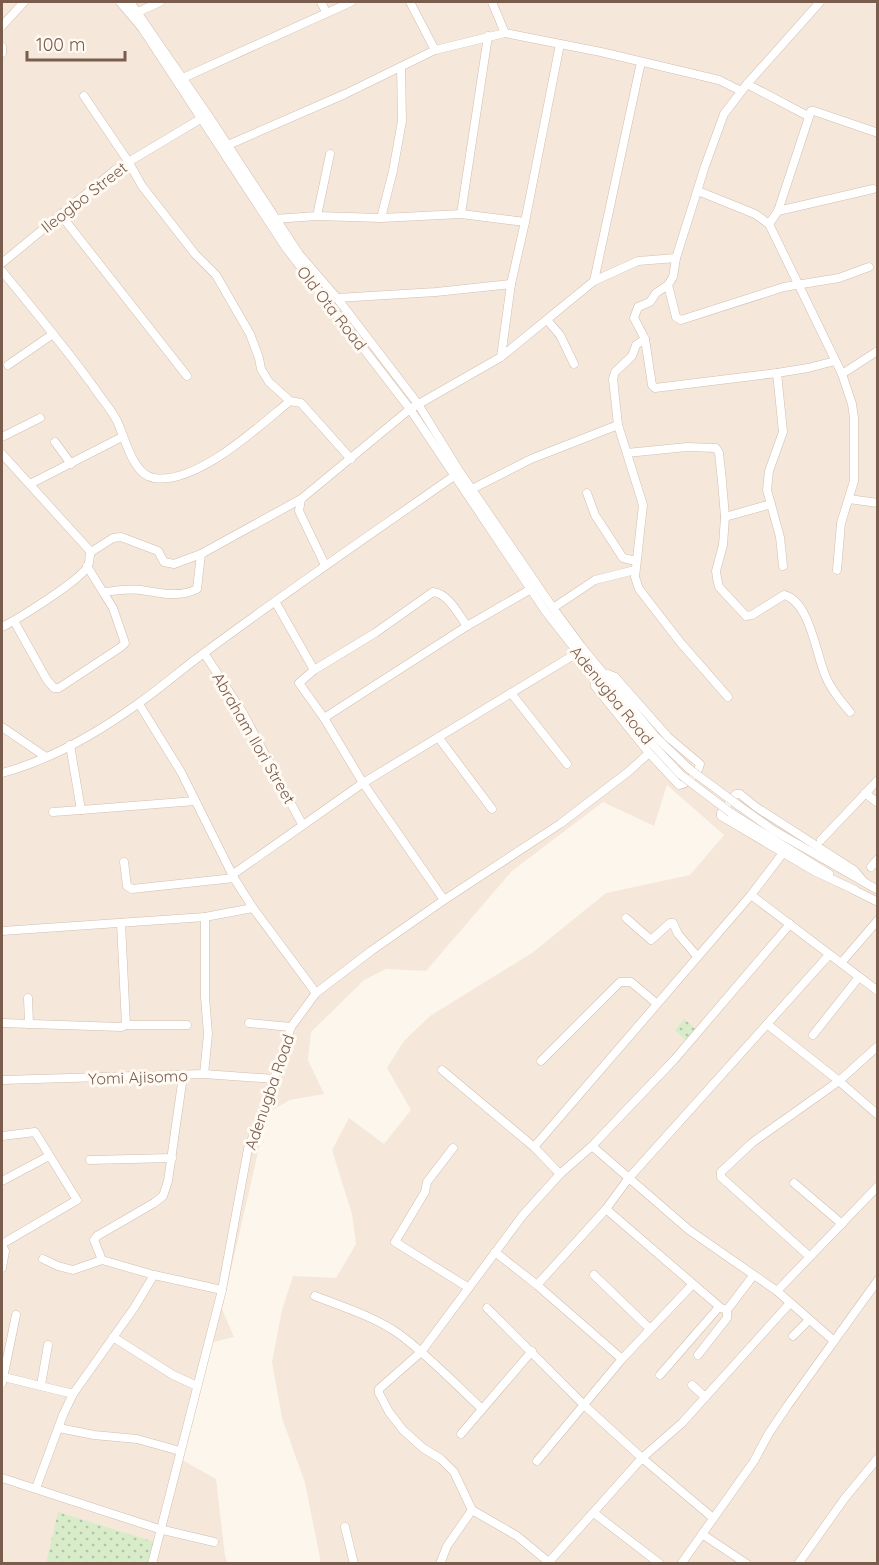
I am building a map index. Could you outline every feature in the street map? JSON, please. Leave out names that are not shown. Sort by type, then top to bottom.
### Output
[{"type":"street","points":[[2,26],[24,2]]},
{"type":"street","name":"Old Ota Road","points":[[120,2],[142,28],[290,253],[410,410],[531,589],[550,610]]},
{"type":"street","name":"Old Ota Road","points":[[130,2],[305,263],[337,298],[418,404],[550,610]]},
{"type":"street","points":[[138,12],[160,2]]},
{"type":"street","points":[[321,2],[326,12]]},
{"type":"street","points":[[183,78],[351,2]]},
{"type":"street","points":[[410,2],[435,50]]},
{"type":"street","points":[[492,2],[505,33]]},
{"type":"street","points":[[820,2],[744,87],[724,114],[676,258],[673,278],[668,285],[656,293],[650,302],[638,307],[634,318],[645,339],[652,385],[655,388],[777,373],[835,361]]},
{"type":"street","points":[[228,145],[303,113],[435,50],[505,33],[719,80],[744,87],[808,116]]},
{"type":"street","points":[[461,214],[489,36]]},
{"type":"street","points":[[501,357],[511,284],[560,44]]},
{"type":"street","points":[[2,47],[2,52]]},
{"type":"street","points":[[594,281],[641,62]]},
{"type":"street","points":[[381,218],[402,121],[401,67]]},
{"type":"street","points":[[84,96],[142,186],[195,254],[216,274],[250,334],[264,375],[269,382],[290,401],[301,403],[351,459]]},
{"type":"street","points":[[770,224],[778,211],[810,111],[878,133]]},
{"type":"street","name":"Ileogbo Street","points":[[2,263],[115,170],[202,118]]},
{"type":"street","points":[[317,216],[330,154]]},
{"type":"street","points":[[778,211],[873,189]]},
{"type":"street","points":[[698,191],[755,214],[770,224],[842,374],[854,418],[854,481],[841,523],[837,570]]},
{"type":"street","points":[[60,214],[187,376]]},
{"type":"street","points":[[274,219],[317,216],[381,218],[461,214],[525,222]]},
{"type":"street","points":[[2,627],[68,584],[87,566],[91,552],[113,538],[121,537],[158,551],[164,562],[169,564],[201,554],[301,499],[418,404],[501,357],[594,281],[638,261],[676,258]]},
{"type":"street","points":[[668,285],[677,320],[784,287],[839,278],[869,267]]},
{"type":"street","points":[[2,272],[72,357],[116,419],[134,460],[148,477],[157,479],[178,476],[196,469],[229,451],[290,401]]},
{"type":"street","points":[[337,298],[436,292],[511,284]]},
{"type":"street","points":[[547,321],[560,335],[574,364]]},
{"type":"street","points":[[8,365],[53,333]]},
{"type":"street","points":[[645,339],[636,345],[632,356],[615,372],[613,379],[618,425],[643,505],[636,565],[639,589],[680,642],[728,697]]},
{"type":"street","points":[[842,374],[876,352]]},
{"type":"street","points":[[777,373],[783,432],[769,471],[767,490],[780,537],[783,566]]},
{"type":"street","points":[[2,437],[40,418]]},
{"type":"street","points":[[472,489],[531,459],[618,425]]},
{"type":"street","points":[[30,484],[122,437]]},
{"type":"street","points":[[55,442],[71,464]]},
{"type":"street","points":[[627,453],[687,447],[716,448],[725,517],[723,544],[716,571],[719,587],[746,616],[752,615],[784,595],[799,606],[816,640],[824,673],[850,712]]},
{"type":"street","points":[[3,457],[91,552]]},
{"type":"street","points":[[2,773],[46,757],[70,745],[139,704],[324,565],[454,476]]},
{"type":"street","points":[[587,493],[595,515],[623,558],[636,565]]},
{"type":"street","points":[[301,499],[299,511],[324,565]]},
{"type":"street","points":[[849,499],[878,503]]},
{"type":"street","points":[[725,517],[771,504]]},
{"type":"street","points":[[103,592],[141,590],[161,594],[192,592],[197,590],[201,554]]},
{"type":"street","points":[[550,610],[595,580],[636,565]]},
{"type":"street","points":[[14,621],[47,680],[54,688],[59,688],[121,647],[125,643],[112,608],[87,566]]},
{"type":"street","points":[[324,718],[467,626],[531,589]]},
{"type":"street","points":[[444,900],[363,783],[324,718],[299,683],[314,670],[375,633],[433,592],[439,592],[445,596],[467,626]]},
{"type":"street","points":[[276,603],[314,670]]},
{"type":"street","name":"Adenugba Road","points":[[550,610],[595,676],[638,729],[681,775],[731,813],[855,890]]},
{"type":"street","name":"Adenugba Road","points":[[550,610],[655,736],[688,768],[774,830],[864,882]]},
{"type":"street","name":"Abraham Ilori Street","points":[[204,653],[243,712],[302,824]]},
{"type":"street","points":[[124,862],[127,886],[132,889],[233,876],[302,824],[363,783],[578,653]]},
{"type":"street","points":[[595,676],[595,686],[598,691],[649,753],[679,785],[686,783],[700,764],[668,737],[615,677],[604,673]]},
{"type":"street","points":[[511,693],[567,764]]},
{"type":"street","points":[[139,704],[181,772],[233,876],[253,908],[316,993]]},
{"type":"street","points":[[2,728],[46,757]]},
{"type":"street","points":[[438,737],[492,809]]},
{"type":"street","points":[[70,745],[81,810]]},
{"type":"street","name":"Adenugba Road","points":[[152,1563],[222,1290],[248,1149],[291,1027],[316,993],[444,900],[560,824],[649,753]]},
{"type":"street","points":[[821,840],[878,780]]},
{"type":"street","points":[[865,793],[878,803]]},
{"type":"street","points":[[878,890],[864,882],[854,870],[740,795],[736,794],[721,813],[721,816],[834,882],[878,902]]},
{"type":"street","points":[[53,812],[195,801]]},
{"type":"street","points":[[534,1147],[751,895],[783,853]]},
{"type":"street","points":[[871,867],[878,859]]},
{"type":"street","points":[[751,895],[878,991]]},
{"type":"street","points":[[2,931],[205,917],[253,908]]},
{"type":"street","points":[[204,1074],[207,1034],[205,917]]},
{"type":"street","points":[[626,918],[651,940],[670,923],[673,923],[678,934],[697,956]]},
{"type":"street","points":[[841,963],[878,920]]},
{"type":"street","points":[[121,923],[126,1025]]},
{"type":"street","points":[[790,924],[674,1060],[592,1146],[560,1174],[523,1215],[421,1352],[381,1387],[379,1393],[389,1412],[403,1430],[454,1472],[472,1510],[517,1536],[550,1563],[642,1458],[682,1423],[790,1303]]},
{"type":"street","points":[[537,1285],[606,1209],[628,1179],[830,955]]},
{"type":"street","points":[[813,1035],[859,976]]},
{"type":"street","points":[[541,1061],[620,982],[631,982],[656,1004]]},
{"type":"street","points":[[28,998],[29,1024]]},
{"type":"street","points":[[2,1023],[122,1027],[126,1025],[187,1025]]},
{"type":"street","points":[[249,1023],[291,1027]]},
{"type":"street","points":[[767,1024],[878,1115]]},
{"type":"street","points":[[809,1256],[720,1175],[753,1142],[839,1081],[878,1046]]},
{"type":"street","points":[[442,1070],[534,1147],[560,1174]]},
{"type":"street","name":"Yomi Ajisomo","points":[[2,1080],[204,1074],[274,1079]]},
{"type":"street","points":[[102,1260],[94,1240],[97,1236],[163,1196],[172,1158],[183,1076]]},
{"type":"street","points":[[2,1136],[35,1132],[77,1200],[2,1244],[4,1251],[2,1268]]},
{"type":"street","points":[[592,1146],[689,1230],[777,1291],[834,1341]]},
{"type":"street","points":[[453,1148],[428,1182],[425,1192],[395,1242],[469,1288]]},
{"type":"street","points":[[2,1181],[49,1156]]},
{"type":"street","points":[[90,1160],[172,1158]]},
{"type":"street","points":[[794,1183],[842,1224]]},
{"type":"street","points":[[777,1291],[878,1186]]},
{"type":"street","points":[[606,1209],[723,1308],[728,1318],[698,1355]]},
{"type":"street","points":[[495,1252],[537,1285],[622,1359]]},
{"type":"street","points":[[43,1259],[72,1270],[102,1260],[154,1275],[222,1290]]},
{"type":"street","points":[[36,1488],[73,1394],[134,1308],[154,1275]]},
{"type":"street","points":[[594,1275],[649,1328]]},
{"type":"street","points":[[660,1375],[753,1276]]},
{"type":"street","points":[[681,1563],[754,1461],[788,1405],[878,1280]]},
{"type":"street","points":[[537,1461],[649,1328],[692,1284]]},
{"type":"street","points":[[315,1296],[382,1324],[399,1334],[482,1408]]},
{"type":"street","points":[[487,1308],[642,1458],[713,1518]]},
{"type":"street","points":[[16,1314],[3,1380],[41,1385],[73,1394]]},
{"type":"street","points":[[793,1336],[809,1320]]},
{"type":"street","points":[[113,1337],[173,1375],[197,1386]]},
{"type":"street","points":[[41,1385],[48,1345]]},
{"type":"street","points":[[461,1434],[532,1351]]},
{"type":"street","points":[[692,1385],[705,1397]]},
{"type":"street","points":[[59,1428],[94,1435],[137,1439],[180,1451]]},
{"type":"street","points":[[798,1563],[845,1498],[878,1458]]},
{"type":"street","points":[[2,1478],[159,1529],[214,1542]]},
{"type":"street","points":[[440,1563],[447,1546],[472,1510]]},
{"type":"street","points":[[594,1513],[660,1563]]},
{"type":"street","points":[[345,1527],[354,1563]]},
{"type":"street","points":[[702,1534],[747,1563]]},
{"type":"shaded area","points":[[2,2],[877,2],[877,1563],[320,1563],[305,1483],[282,1418],[272,1362],[282,1310],[293,1276],[336,1278],[356,1244],[352,1214],[332,1150],[349,1118],[384,1144],[411,1110],[387,1068],[403,1042],[430,1016],[532,953],[606,893],[690,875],[724,835],[667,785],[654,826],[603,802],[512,871],[426,971],[386,969],[364,980],[311,1032],[308,1060],[324,1094],[290,1100],[267,1113],[222,1309],[234,1337],[205,1344],[177,1457],[216,1479],[225,1556],[228,1563],[2,1564]]},
{"type":"green space","points":[[684,1019],[697,1030],[686,1041],[675,1030]]},
{"type":"green space","points":[[58,1512],[155,1542],[151,1563],[46,1564]]}]
